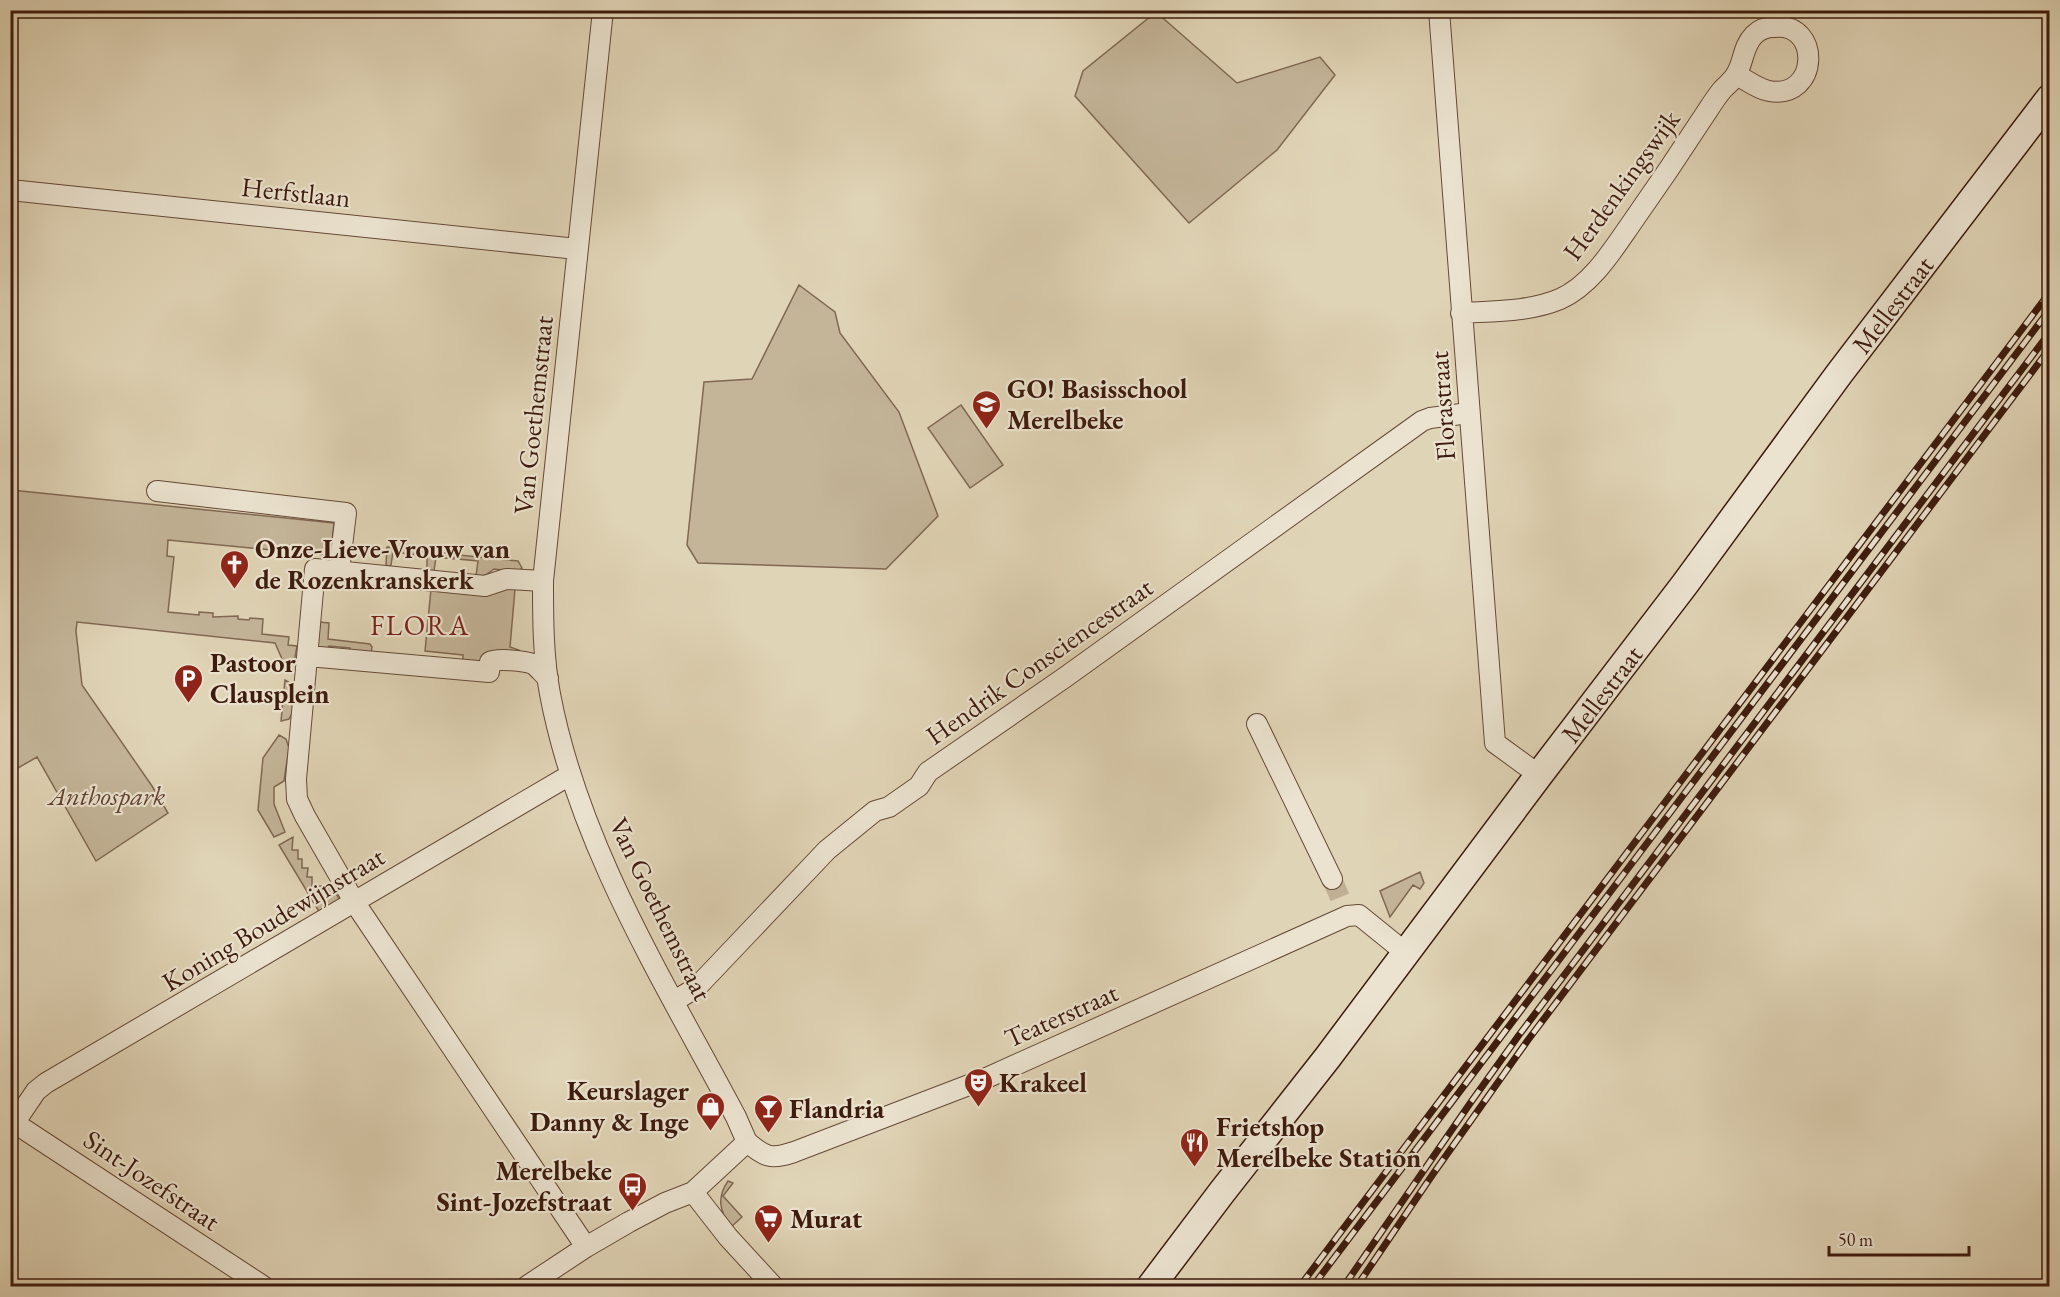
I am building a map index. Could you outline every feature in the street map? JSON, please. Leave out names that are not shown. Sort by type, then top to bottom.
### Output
[{"type":"street","name":"Van Goethemstraat","points":[[603,10],[543,581],[543,626],[548,678],[558,734],[570,775],[607,873],[747,1142]]},
{"type":"street","name":"Florastraat","points":[[1439,10],[1495,743],[1539,775]]},
{"type":"street","name":"Herdenkingswijk","points":[[1461,313],[1535,308],[1562,298],[1584,283],[1606,259],[1661,183],[1721,91],[1737,75]]},
{"type":"street","name":"Mellestraat","points":[[1151,1287],[1328,1057],[1685,584],[1839,374],[2049,98]]},
{"type":"street","name":"Herfstlaan","points":[[10,190],[577,249]]},
{"type":"street","name":"Hendrik Consciencestraat","points":[[674,1001],[696,988],[827,850],[875,811],[889,807],[919,786],[928,772],[1064,678],[1422,421],[1469,413]]},
{"type":"street","points":[[157,491],[346,513],[339,572]]},
{"type":"street","points":[[543,581],[506,579],[485,586],[315,569],[296,779],[297,799],[355,903],[586,1247]]},
{"type":"street","points":[[307,662],[489,672],[490,663],[494,660],[533,664],[548,678]]},
{"type":"street","points":[[1257,724],[1332,879]]},
{"type":"street","name":"Koning Boudewijnstraat","points":[[13,1121],[36,1091],[46,1083],[570,775]]},
{"type":"street","name":"Teaterstraat","points":[[747,1142],[763,1155],[778,1157],[982,1080],[1344,908],[1359,915],[1406,953]]},
{"type":"street","name":"Sint-Jozefstraat","points":[[13,1121],[262,1287]]},
{"type":"street","points":[[527,1287],[586,1247],[665,1203],[693,1192],[747,1142]]},
{"type":"street","points":[[693,1192],[728,1237],[773,1287]]},
{"type":"green space","points":[[1156,12],[1237,83],[1320,57],[1335,75],[1277,150],[1189,223],[1075,96],[1083,71]]},
{"type":"green space","points":[[799,285],[835,312],[840,333],[899,412],[938,516],[886,569],[698,563],[687,545],[704,382],[752,379]]},
{"type":"green space","points":[[961,405],[1003,465],[970,488],[928,428]]},
{"type":"green space","name":"Anthospark","points":[[11,490],[334,523],[330,561],[326,560],[325,555],[299,552],[298,556],[283,555],[283,551],[168,540],[167,556],[174,557],[168,612],[199,615],[199,612],[213,613],[213,617],[238,616],[238,619],[263,619],[262,634],[289,637],[288,645],[297,646],[294,663],[283,661],[275,643],[77,622],[82,685],[168,813],[96,861],[37,757],[11,772]]},
{"type":"green space","points":[[387,547],[455,554],[454,559],[436,557],[434,571],[427,570],[427,556],[393,552],[391,565],[388,567],[386,564]]},
{"type":"green space","points":[[459,555],[518,561],[522,568],[517,572],[494,569],[483,577],[476,576],[478,561],[458,559]]},
{"type":"green space","points":[[499,587],[515,589],[510,647],[520,652],[486,670],[463,667],[463,655],[425,651],[431,589]]},
{"type":"green space","points":[[319,622],[329,623],[328,639],[370,644],[371,654],[353,654],[350,648],[329,646],[326,660],[316,645]]},
{"type":"green space","points":[[285,680],[294,692],[294,704],[289,719],[281,721]]},
{"type":"green space","points":[[279,735],[286,739],[289,748],[284,781],[274,787],[274,804],[285,832],[274,837],[258,810],[263,758]]},
{"type":"green space","points":[[293,837],[292,850],[298,850],[298,859],[302,859],[302,868],[308,868],[307,877],[312,877],[312,886],[332,886],[339,899],[338,904],[323,918],[279,845]]},
{"type":"green space","points":[[1420,872],[1424,883],[1420,889],[1413,885],[1390,917],[1380,891]]},
{"type":"green space","points":[[728,1181],[733,1183],[723,1196],[742,1217],[731,1227],[721,1204],[722,1193]]},
{"type":"tunnel","points":[[1332,879],[1341,900]]},
{"type":"railway","points":[[1300,1286],[2050,292]]},
{"type":"railway","points":[[1313,1286],[2050,309]]},
{"type":"railway","points":[[1344,1286],[1519,1035],[2050,332]]},
{"type":"railway","points":[[1357,1286],[1528,1040],[2050,348]]},
{"type":"place","name":"GO! Basisschool Merelbeke","points":[[986,430]]},
{"type":"place","name":"Onze-Lieve-Vrouw van de Rozenkranskerk","points":[[234,590]]},
{"type":"place","name":"Pastoor Clausplein","points":[[189,704]]},
{"type":"place","name":"Krakeel","points":[[978,1108]]},
{"type":"place","name":"Keurslager Danny & Inge","points":[[710,1132]]},
{"type":"place","name":"Flandria","points":[[768,1134]]},
{"type":"place","name":"Frietshop Merelbeke Station","points":[[1195,1168]]},
{"type":"place","name":"Merelbeke Sint-Jozefstraat","points":[[633,1212]]},
{"type":"place","name":"Murat","points":[[769,1244]]},
{"type":"district","name":"FLORA","points":[[420,625]]}]
